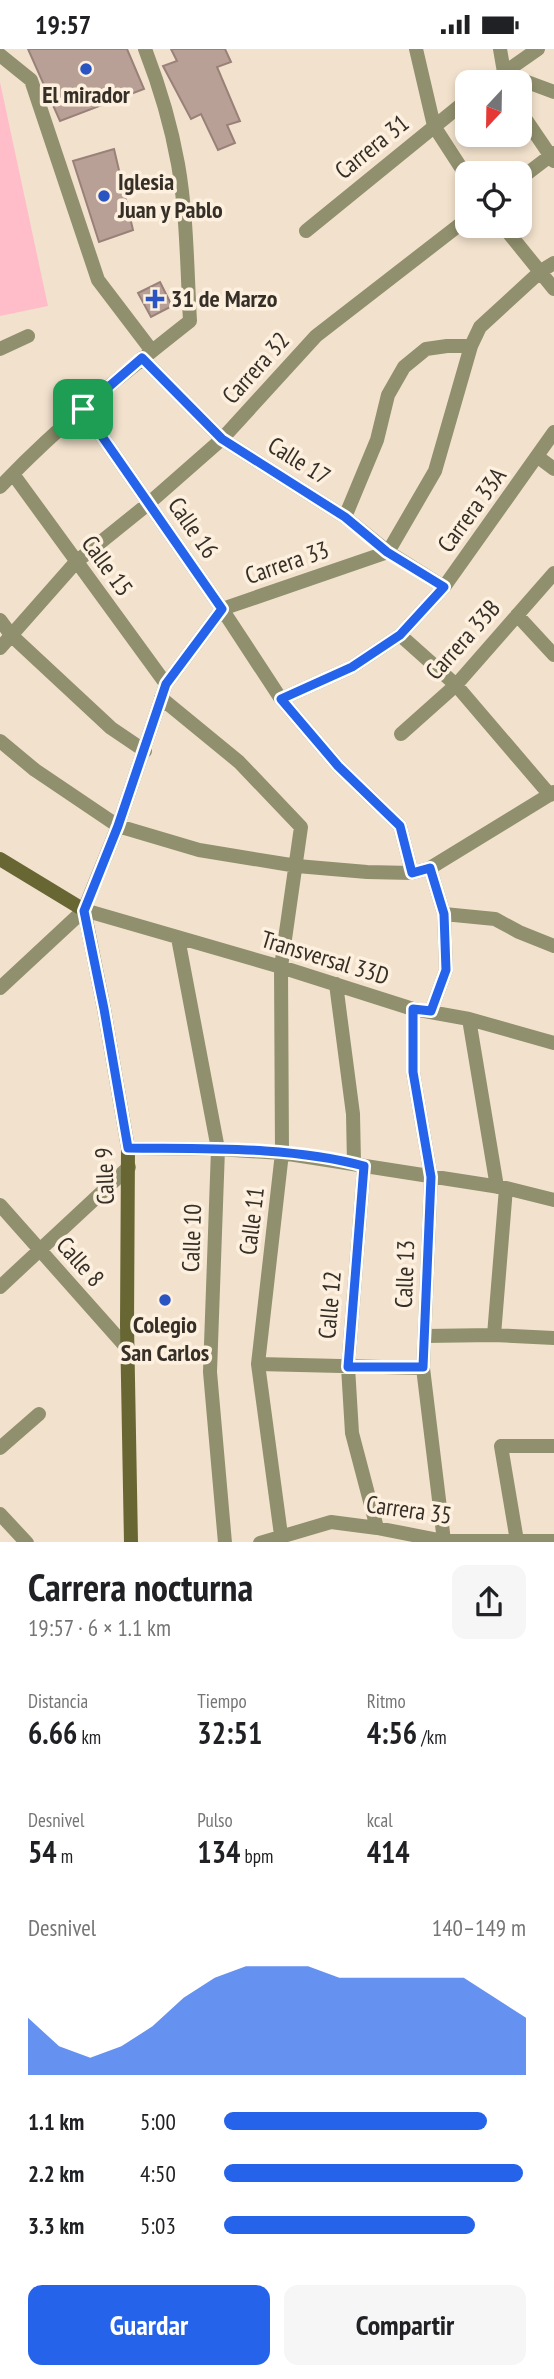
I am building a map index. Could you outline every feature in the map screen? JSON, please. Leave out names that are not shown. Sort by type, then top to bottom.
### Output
[{"type":"street","points":[[0,488],[83,409],[190,321],[178,164],[155,74],[145,49]]},
{"type":"street","points":[[416,49],[434,126],[457,161]]},
{"type":"street","points":[[500,49],[500,70]]},
{"type":"street","points":[[511,70],[538,49]]},
{"type":"street","name":"Calle 17","points":[[0,55],[31,80],[98,280],[147,354],[222,439],[345,517],[387,552],[444,587]]},
{"type":"street","points":[[532,87],[554,92]]},
{"type":"street","name":"Carrera 31","points":[[306,231],[455,109]]},
{"type":"street","points":[[532,128],[553,157],[532,171]]},
{"type":"street","name":"Carrera 32","points":[[0,648],[76,562],[222,439],[316,336],[455,228]]},
{"type":"street","points":[[513,238],[554,289]]},
{"type":"street","points":[[387,552],[435,471],[471,346],[480,327],[541,271],[554,263]]},
{"type":"street","points":[[0,349],[28,336]]},
{"type":"street","points":[[345,517],[377,440],[388,395],[404,367],[426,349],[471,346]]},
{"type":"street","name":"Calle 16","points":[[83,409],[281,699],[338,766],[400,826],[412,873]]},
{"type":"street","name":"Carrera 33A","points":[[281,699],[352,667],[400,635],[444,587],[554,432]]},
{"type":"street","points":[[538,457],[554,469]]},
{"type":"street","name":"Calle 15","points":[[13,474],[163,691],[239,762],[301,827]]},
{"type":"street","name":"Carrera 33","points":[[0,988],[84,911],[145,751],[163,691],[222,609],[387,552]]},
{"type":"street","name":"Carrera 33B","points":[[401,734],[456,685],[554,573]]},
{"type":"street","points":[[517,615],[554,655]]},
{"type":"street","points":[[0,620],[11,635],[111,728],[145,751]]},
{"type":"street","points":[[0,741],[35,770],[118,826],[199,850],[297,866],[412,873],[430,868],[552,793],[456,685],[400,635]]},
{"type":"street","name":"Calle 11","points":[[281,1535],[258,1364],[282,1153],[281,967],[301,827]]},
{"type":"street","points":[[0,859],[84,911]]},
{"type":"street","points":[[430,868],[444,914],[446,970],[431,1011]]},
{"type":"street","name":"Transversal 33D","points":[[84,911],[281,967],[413,1009],[469,1019],[554,1043]]},
{"type":"street","name":"Calle 9","points":[[84,911],[104,1009],[130,1167],[127,1348],[131,1542]]},
{"type":"street","points":[[444,914],[495,919],[554,946]]},
{"type":"street","name":"Calle 10","points":[[178,938],[218,1149],[210,1372],[225,1542]]},
{"type":"street","name":"Calle 12","points":[[337,984],[359,1165],[348,1367],[352,1433],[377,1528]]},
{"type":"street","name":"Calle 13","points":[[413,1009],[413,1072],[431,1177],[423,1367],[444,1541]]},
{"type":"street","points":[[469,1019],[502,1188],[494,1335]]},
{"type":"street","points":[[128,1148],[282,1153],[502,1188],[554,1200]]},
{"type":"street","points":[[0,1287],[130,1167]]},
{"type":"street","name":"Calle 8","points":[[0,1205],[127,1348]]},
{"type":"street","points":[[425,1336],[554,1338]]},
{"type":"street","points":[[258,1364],[423,1367]]},
{"type":"street","points":[[0,1448],[39,1414]]},
{"type":"street","points":[[517,1541],[501,1447],[554,1446]]},
{"type":"street","points":[[0,1514],[27,1542]]},
{"type":"street","name":"Carrera 35","points":[[260,1542],[331,1522],[377,1528],[395,1537],[444,1541],[554,1541]]},
{"type":"shaded area","points":[[0,82],[48,306],[0,316]]},
{"type":"building","name":"El mirador","points":[[28,49],[127,49],[144,89],[60,121]]},
{"type":"building","points":[[171,49],[225,49],[231,62],[217,67],[240,121],[227,125],[235,143],[218,150],[201,114],[191,119],[163,66],[177,61]]},
{"type":"building","name":"Iglesia Juan y Pablo","points":[[114,149],[133,230],[99,242],[73,161]]},
{"type":"building","name":"31 de Marzo","points":[[160,282],[172,306],[151,317],[138,293]]},
{"type":"place","name":"El mirador","points":[[86,69]]},
{"type":"place","name":"Iglesia Juan y Pablo","points":[[104,196]]},
{"type":"place","name":"31 de Marzo","points":[[155,299]]},
{"type":"place","name":"Colegio San Carlos","points":[[165,1300]]},
{"type":"route","points":[[142,358],[222,439],[345,517],[387,552],[444,587],[400,635],[352,667],[281,699],[338,766],[400,826],[412,873],[430,868],[444,914],[446,970],[431,1011],[413,1009],[413,1072],[431,1177],[423,1367],[348,1367],[364,1166],[282,1153],[128,1148],[84,911],[118,826],[166,684],[222,609],[83,409],[142,358]]}]
